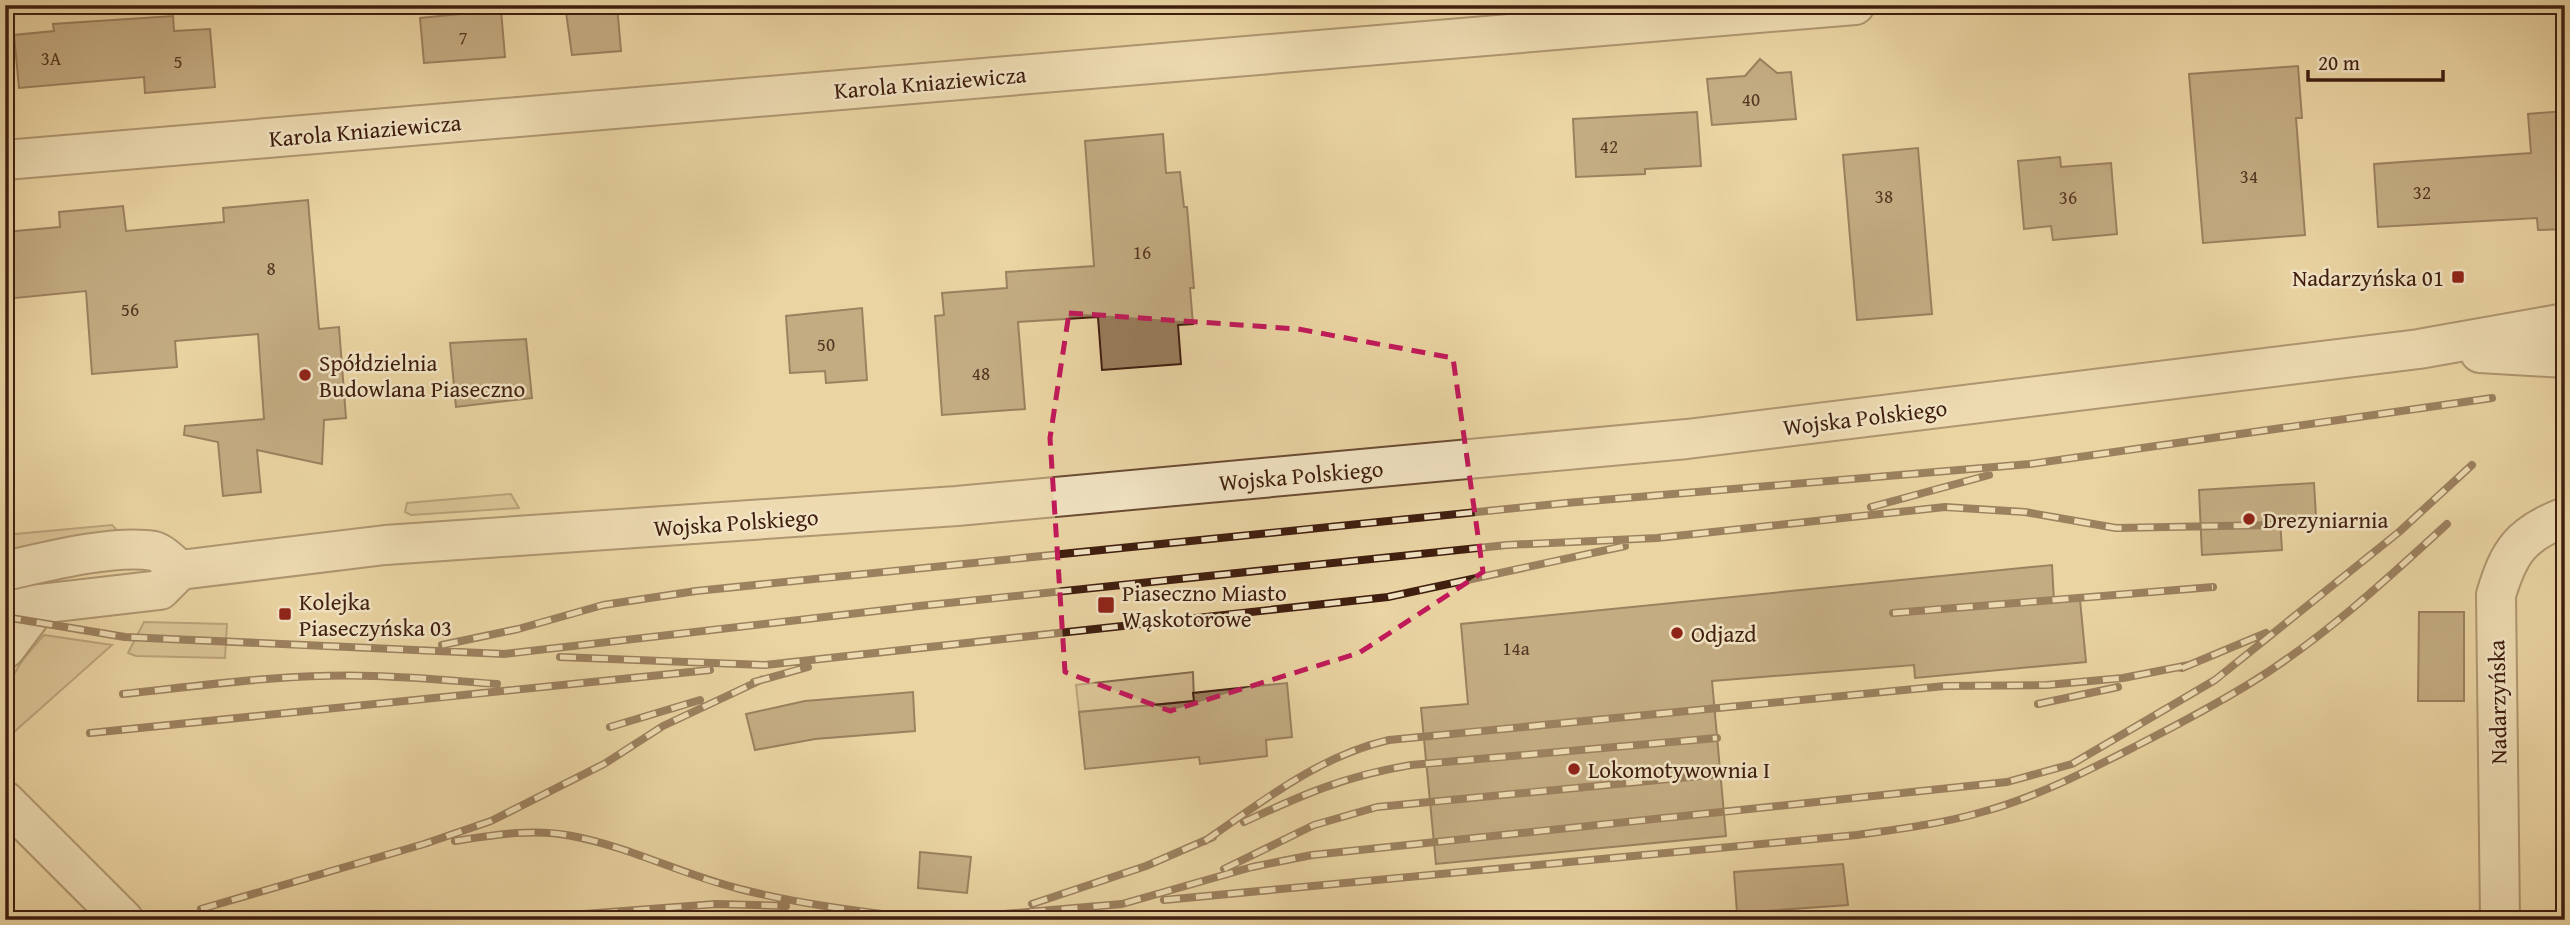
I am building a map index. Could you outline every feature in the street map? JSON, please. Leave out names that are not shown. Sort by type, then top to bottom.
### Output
[{"type":"street","name":"Karola Kniaziewicza","points":[[5,160],[1855,5]]},
{"type":"street","name":"Wojska Polskiego","points":[[180,570],[385,545],[957,506],[1663,441],[2419,349],[2565,323]]},
{"type":"street","name":"Wojska Polskiego","points":[[2419,349],[2565,358]]},
{"type":"street","name":"Nadarzyńska","points":[[2500,920],[2496,595],[2505,564],[2521,540],[2565,517]]},
{"type":"street","points":[[5,571],[55,560],[128,551],[156,551],[180,570],[160,590],[22,608],[5,649]]},
{"type":"street","points":[[5,801],[124,920]]},
{"type":"highlighted area","points":[[1069,313],[1298,329],[1453,358],[1483,572],[1359,653],[1170,711],[1065,672],[1050,438]]},
{"type":"shaded area","points":[[511,494],[519,508],[411,515],[405,512],[407,503]]},
{"type":"shaded area","points":[[112,525],[118,531],[5,552],[5,535]]},
{"type":"shaded area","points":[[144,622],[227,624],[225,658],[136,656],[128,653]]},
{"type":"shaded area","points":[[44,635],[112,645],[5,740],[6,706],[11,682],[22,661]]},
{"type":"shaded area","points":[[1193,672],[1194,701],[1079,712],[1076,685]]},
{"type":"building","points":[[565,5],[617,5],[621,51],[572,55]]},
{"type":"building","points":[[501,10],[505,57],[424,63],[420,18]]},
{"type":"building","points":[[173,16],[174,31],[210,29],[215,87],[145,93],[144,77],[19,88],[14,35],[54,31],[53,24]]},
{"type":"building","points":[[1760,59],[1777,73],[1791,72],[1796,119],[1712,125],[1707,79],[1745,76]]},
{"type":"building","points":[[2298,66],[2302,118],[2296,118],[2305,235],[2203,243],[2189,74]]},
{"type":"building","points":[[2565,111],[2565,229],[2538,230],[2537,218],[2378,227],[2374,164],[2531,153],[2528,114]]},
{"type":"building","points":[[1697,112],[1701,166],[1645,169],[1645,174],[1576,177],[1573,119]]},
{"type":"building","points":[[1163,134],[1166,173],[1180,172],[1184,207],[1187,207],[1194,288],[1190,288],[1193,324],[1178,325],[1181,364],[1102,370],[1098,317],[1018,322],[1025,409],[942,415],[935,316],[944,315],[942,293],[1007,288],[1006,272],[1094,266],[1085,141]]},
{"type":"building","points":[[1918,148],[1932,314],[1857,320],[1843,155]]},
{"type":"building","points":[[2060,157],[2061,167],[2111,163],[2117,234],[2053,240],[2051,226],[2024,229],[2018,161]]},
{"type":"building","points":[[308,200],[319,329],[339,327],[346,418],[324,420],[322,464],[257,450],[261,492],[223,496],[218,442],[184,435],[185,426],[264,419],[258,334],[175,341],[177,367],[92,374],[86,291],[5,299],[5,232],[60,227],[59,212],[123,206],[126,231],[224,222],[223,208]]},
{"type":"building","points":[[862,308],[867,380],[826,383],[825,371],[790,373],[786,316]]},
{"type":"building","points":[[526,339],[532,398],[456,407],[450,343]]},
{"type":"building","name":"Drezyniarnia","points":[[2314,483],[2316,517],[2280,520],[2282,550],[2202,555],[2199,490]]},
{"type":"building","points":[[2052,565],[2054,602],[2080,600],[2086,662],[1915,678],[1914,665],[1712,681],[1726,836],[1436,864],[1421,708],[1468,704],[1461,624]]},
{"type":"building","points":[[2419,612],[2464,612],[2464,701],[2418,701]]},
{"type":"building","points":[[1287,683],[1292,737],[1266,740],[1267,756],[1200,764],[1199,757],[1085,769],[1079,712],[1194,701],[1193,693]]},
{"type":"building","points":[[913,692],[915,731],[815,739],[755,750],[746,714],[805,701]]},
{"type":"building","points":[[920,852],[971,857],[967,893],[918,888]]},
{"type":"building","points":[[1843,864],[1848,905],[1737,913],[1734,872]]},
{"type":"railway","points":[[442,645],[518,629],[603,605],[696,591],[1566,503],[2030,464],[2492,398]]},
{"type":"railway","points":[[934,920],[1122,904],[1252,867],[1312,855],[2007,782],[2072,764],[2215,680],[2399,532],[2472,465]]},
{"type":"railway","points":[[1871,507],[1989,475]]},
{"type":"railway","points":[[5,617],[125,637],[504,654],[919,606],[1507,545],[1657,538],[1945,507],[2025,512],[2116,528],[2272,525]]},
{"type":"railway","points":[[1164,900],[1857,835],[1936,823],[1982,812],[2022,799],[2081,774],[2249,684],[2327,629],[2447,524]]},
{"type":"railway","points":[[560,657],[765,665],[1388,597],[1625,546]]},
{"type":"railway","points":[[1893,613],[2213,587]]},
{"type":"railway","points":[[2182,668],[2266,633]]},
{"type":"railway","points":[[1205,841],[1315,768],[1363,747],[1389,740],[1945,686],[2047,685],[2123,678],[2189,665]]},
{"type":"railway","points":[[754,682],[808,667]]},
{"type":"railway","points":[[90,733],[710,670]]},
{"type":"railway","points":[[123,694],[311,676],[389,677],[497,684]]},
{"type":"railway","points":[[201,909],[424,844],[491,821],[604,764],[663,726],[761,680]]},
{"type":"railway","points":[[2038,704],[2118,687]]},
{"type":"railway","points":[[610,727],[700,700]]},
{"type":"railway","points":[[1244,822],[1325,787],[1387,769],[1717,738]]},
{"type":"railway","points":[[1224,869],[1314,825],[1377,807],[1721,774]]},
{"type":"railway","points":[[455,841],[528,832],[572,836],[615,847],[719,883],[764,895],[835,908],[930,920]]},
{"type":"railway","points":[[1032,904],[1146,866],[1213,837]]},
{"type":"railway","points":[[506,920],[716,904],[786,906]]},
{"type":"place","name":"Nadarzyńska 01","points":[[2458,277]]},
{"type":"place","name":"Spółdzielnia Budowlana Piaseczno","points":[[305,375]]},
{"type":"place","name":"Drezyniarnia","points":[[2249,519]]},
{"type":"place","name":"Piaseczno Miasto Wąskotorowe","points":[[1106,605]]},
{"type":"place","name":"Kolejka Piaseczyńska 03","points":[[285,614]]},
{"type":"place","name":"Odjazd","points":[[1677,633]]},
{"type":"place","name":"Lokomotywownia I","points":[[1574,769]]}]
